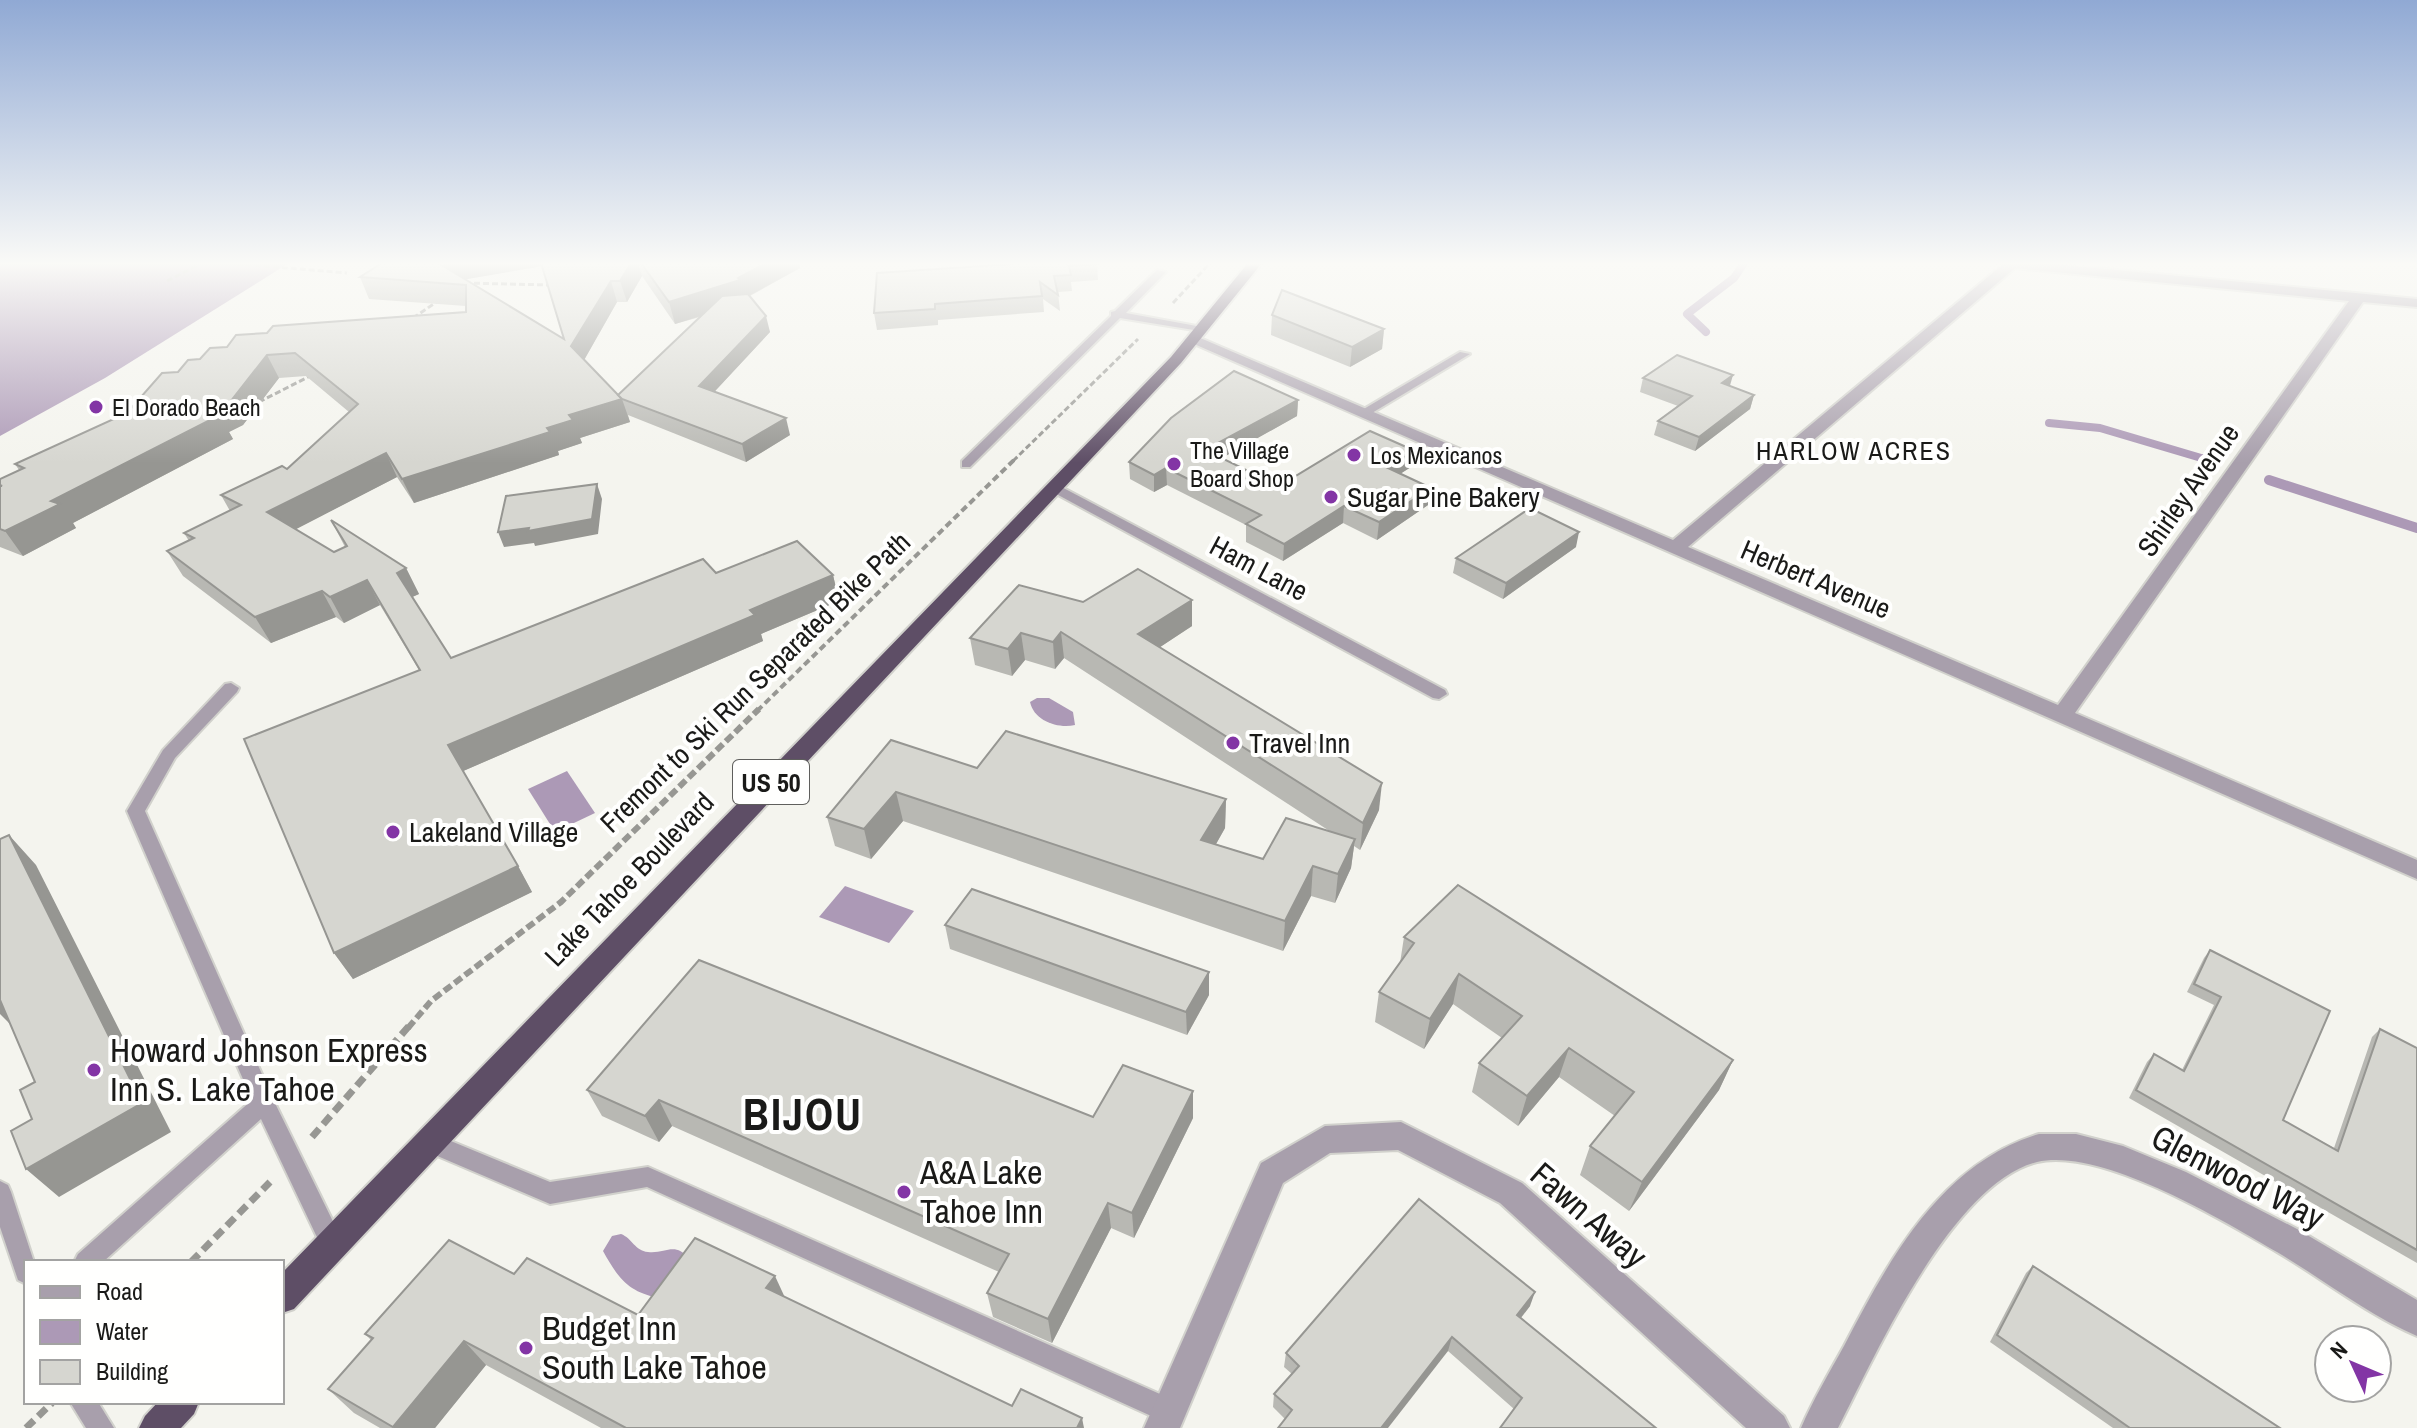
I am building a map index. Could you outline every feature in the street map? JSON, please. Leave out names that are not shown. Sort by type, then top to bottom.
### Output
[{"type":"highway","name":"Lake Tahoe Boulevard","points":[[284,1295],[1202,330]]},
{"type":"highway","points":[[157,1428],[180,1404]]},
{"type":"street","points":[[1674,549],[1934,330]]},
{"type":"street","name":"Shirley Avenue","points":[[2063,714],[2336,330]]},
{"type":"street","name":"Herbert Avenue","points":[[1198,335],[1363,413],[2417,870]]},
{"type":"street","name":"Fawn Away","points":[[1166,1420],[1272,1173],[1325,1140],[1401,1136],[1511,1193],[1772,1428]]},
{"type":"street","name":"Glenwood Way","points":[[1819,1428],[1908,1264],[1951,1207],[1992,1172],[2040,1148],[2091,1149],[2157,1172],[2417,1319]]},
{"type":"lane","points":[[966,464],[1099,330]]},
{"type":"lane","points":[[1182,330],[1198,335]]},
{"type":"lane","points":[[1363,413],[1464,354]]},
{"type":"lane","name":"Ham Lane","points":[[1054,487],[1439,694]]},
{"type":"lane","points":[[231,688],[169,754],[136,811],[264,1103],[332,1244]]},
{"type":"lane","points":[[88,1260],[264,1103]]},
{"type":"lane","points":[[429,1142],[550,1193],[648,1177],[1166,1420]]},
{"type":"lane","points":[[0,1192],[24,1266]]},
{"type":"lane","points":[[84,1404],[101,1428]]},
{"type":"path","name":"Fremont to Ski Run Separated Bike Path","points":[[193,1260],[293,1159],[431,1001],[561,902],[1147,330]]},
{"type":"path","points":[[255,404],[318,373]]},
{"type":"path","points":[[26,1428],[51,1404]]},
{"type":"water","points":[[0,330],[182,330],[105,378],[0,436]]},
{"type":"water","points":[[1037,698],[1049,698],[1073,712],[1075,725],[1054,724],[1042,719],[1032,709],[1030,702]]},
{"type":"water","points":[[567,771],[595,813],[555,832],[528,789]]},
{"type":"water","points":[[845,886],[914,911],[889,943],[819,917]]},
{"type":"water","points":[[621,1234],[644,1251],[675,1249],[689,1259],[659,1298],[632,1288],[608,1261],[603,1251],[612,1236]]},
{"type":"building","points":[[270,330],[548,330],[564,339],[561,330],[581,330],[571,346],[622,399],[569,415],[573,420],[547,428],[550,432],[402,479],[386,453],[267,512],[334,552],[347,546],[331,520],[406,568],[397,573],[451,658],[703,559],[716,573],[797,541],[833,575],[750,610],[755,615],[448,745],[518,866],[334,953],[244,739],[420,670],[367,580],[330,597],[322,591],[255,617],[167,551],[194,538],[184,533],[241,505],[221,495],[282,466],[287,469],[358,404],[295,353],[267,355],[230,402],[210,412],[220,415],[51,501],[60,504],[5,531],[0,529],[0,479],[24,468],[15,464],[127,413],[162,373],[178,372],[188,360],[200,359],[210,348],[227,347],[236,335],[267,333]]},
{"type":"building","points":[[687,330],[753,330],[699,386],[786,418],[742,444],[618,395]]},
{"type":"building","points":[[1309,330],[1383,330],[1352,347]]},
{"type":"building","points":[[1677,355],[1733,375],[1722,383],[1754,395],[1699,437],[1658,421],[1692,396],[1643,378]]},
{"type":"building","points":[[1234,371],[1298,400],[1205,450],[1279,486],[1370,431],[1413,450],[1386,467],[1431,488],[1379,522],[1344,506],[1284,544],[1246,524],[1261,515],[1166,468],[1154,475],[1129,462],[1171,418]]},
{"type":"building","points":[[597,484],[592,519],[528,531],[529,528],[498,532],[506,496]]},
{"type":"building","points":[[1530,508],[1579,532],[1506,583],[1456,558]]},
{"type":"building","points":[[1138,569],[1192,600],[1138,634],[1382,783],[1363,823],[1061,632],[1053,642],[1021,633],[1008,649],[970,638],[1019,585],[1083,602]]},
{"type":"building","points":[[1006,731],[1226,799],[1201,840],[1263,859],[1286,818],[1355,839],[1338,874],[1313,866],[1285,921],[896,792],[864,829],[827,817],[891,740],[977,768]]},
{"type":"building","name":"Howard Johnson Express Inn S. Lake Tahoe","points":[[9,835],[142,1103],[26,1169],[11,1131],[32,1119],[20,1090],[35,1082],[0,1000],[0,839]]},
{"type":"building","points":[[1458,885],[1733,1060],[1642,1182],[1590,1146],[1634,1092],[1569,1048],[1527,1096],[1479,1063],[1522,1016],[1459,974],[1430,1019],[1379,992],[1414,943],[1404,937]]},
{"type":"building","points":[[972,889],[1209,972],[1186,1012],[945,925]]},
{"type":"building","points":[[2210,950],[2330,1011],[2283,1120],[2338,1151],[2380,1029],[2417,1048],[2417,1250],[2136,1090],[2154,1054],[2184,1071],[2221,997],[2194,984]]},
{"type":"building","points":[[699,960],[1093,1117],[1123,1065],[1193,1091],[1132,1213],[1108,1203],[1048,1319],[987,1293],[1009,1254],[659,1100],[645,1116],[587,1090]]},
{"type":"building","points":[[1419,1199],[1535,1292],[1517,1315],[1656,1428],[1500,1428],[1522,1398],[1452,1337],[1381,1428],[1278,1428],[1292,1410],[1274,1394],[1299,1366],[1286,1353]]},
{"type":"building","points":[[695,1238],[775,1276],[766,1288],[1012,1406],[1021,1389],[1082,1418],[1077,1428],[626,1428],[464,1341],[393,1427],[328,1389],[373,1338],[365,1334],[449,1240],[514,1274],[527,1258],[638,1315]]},
{"type":"building","points":[[2033,1266],[2280,1428],[2130,1428],[1997,1335]]},
{"type":"waterway","points":[[2049,423],[2100,428],[2208,460],[2205,459]]},
{"type":"waterway","points":[[2269,480],[2417,528]]},
{"type":"place","name":"El Dorado Beach","points":[[96,407]]},
{"type":"place","name":"Los Mexicanos","points":[[1354,455]]},
{"type":"place","name":"The Village Board Shop","points":[[1174,464]]},
{"type":"place","name":"Sugar Pine Bakery","points":[[1331,497]]},
{"type":"place","name":"Travel Inn","points":[[1233,743]]},
{"type":"place","name":"Lakeland Village","points":[[393,832]]},
{"type":"place","name":"Howard Johnson Express Inn S. Lake Tahoe","points":[[94,1070]]},
{"type":"place","name":"A&A Lake Tahoe Inn","points":[[904,1192]]},
{"type":"place","name":"Budget Inn South Lake Tahoe","points":[[526,1348]]},
{"type":"district","name":"HARLOW ACRES","points":[[1854,450]]},
{"type":"district","name":"BIJOU","points":[[803,1114]]}]
